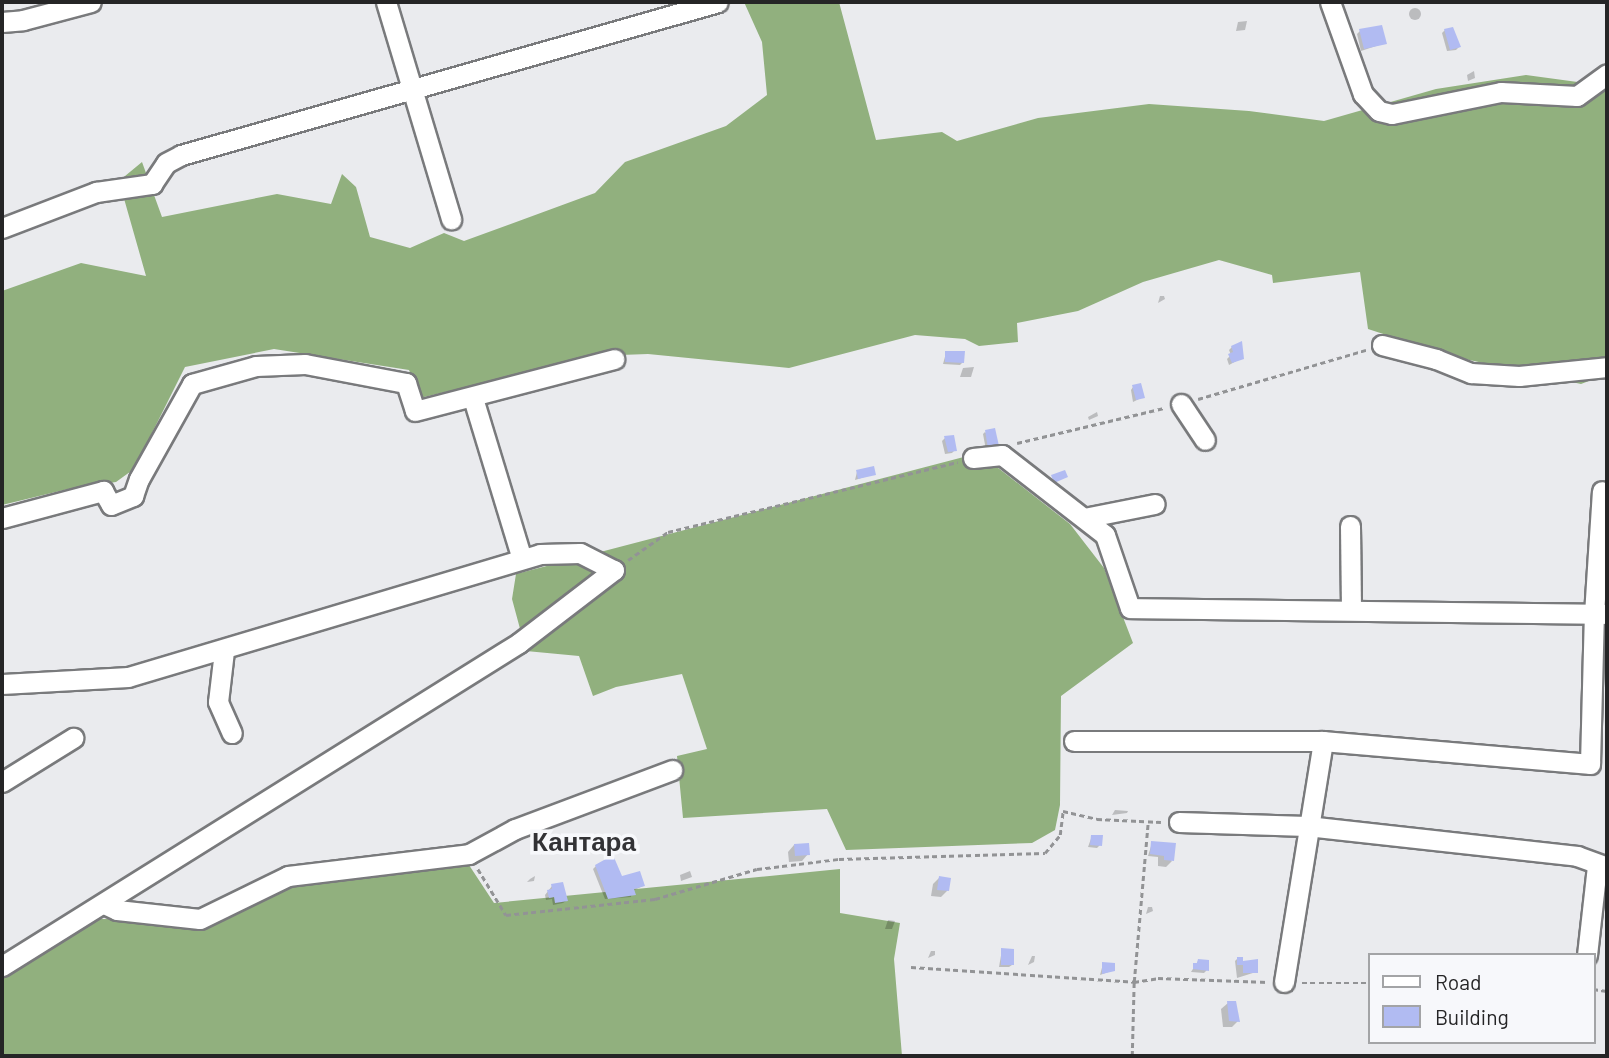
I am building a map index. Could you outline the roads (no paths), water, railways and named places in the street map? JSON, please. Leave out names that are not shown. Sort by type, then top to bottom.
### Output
[{"type":"street","points":[[2,22],[91,2]]},
{"type":"street","points":[[386,2],[451,219]]},
{"type":"street","points":[[2,228],[96,192],[152,184],[166,163],[181,155],[718,2]]},
{"type":"street","points":[[1330,2],[1363,94],[1379,111],[1392,114],[1501,92],[1577,96],[1607,74]]},
{"type":"street","points":[[1382,345],[1436,359],[1471,373],[1519,376],[1607,367]]},
{"type":"street","points":[[2,518],[103,491],[111,505],[133,496],[139,479],[192,384],[256,366],[305,363],[406,383],[415,411],[614,359]]},
{"type":"street","points":[[473,398],[522,559]]},
{"type":"street","points":[[1181,404],[1205,440]]},
{"type":"street","points":[[973,458],[1002,455],[1105,534],[1130,608],[1601,614]]},
{"type":"street","points":[[1074,741],[1323,741],[1599,766],[1602,491]]},
{"type":"street","points":[[1084,518],[1155,504]]},
{"type":"street","points":[[1349,526],[1351,610]]},
{"type":"street","points":[[2,684],[128,677],[224,651],[346,610],[540,554],[580,553],[614,570],[519,643],[2,966]]},
{"type":"street","points":[[224,651],[218,702],[232,733]]},
{"type":"street","points":[[2,782],[74,738]]},
{"type":"street","points":[[1284,982],[1307,826],[1323,741]]},
{"type":"street","points":[[104,904],[117,910],[200,919],[288,876],[469,854],[515,828],[672,770]]},
{"type":"street","points":[[1179,822],[1307,826],[1577,856],[1602,866],[1587,953]]},
{"type":"district","name":"Кантара","points":[[584,841]]}]
